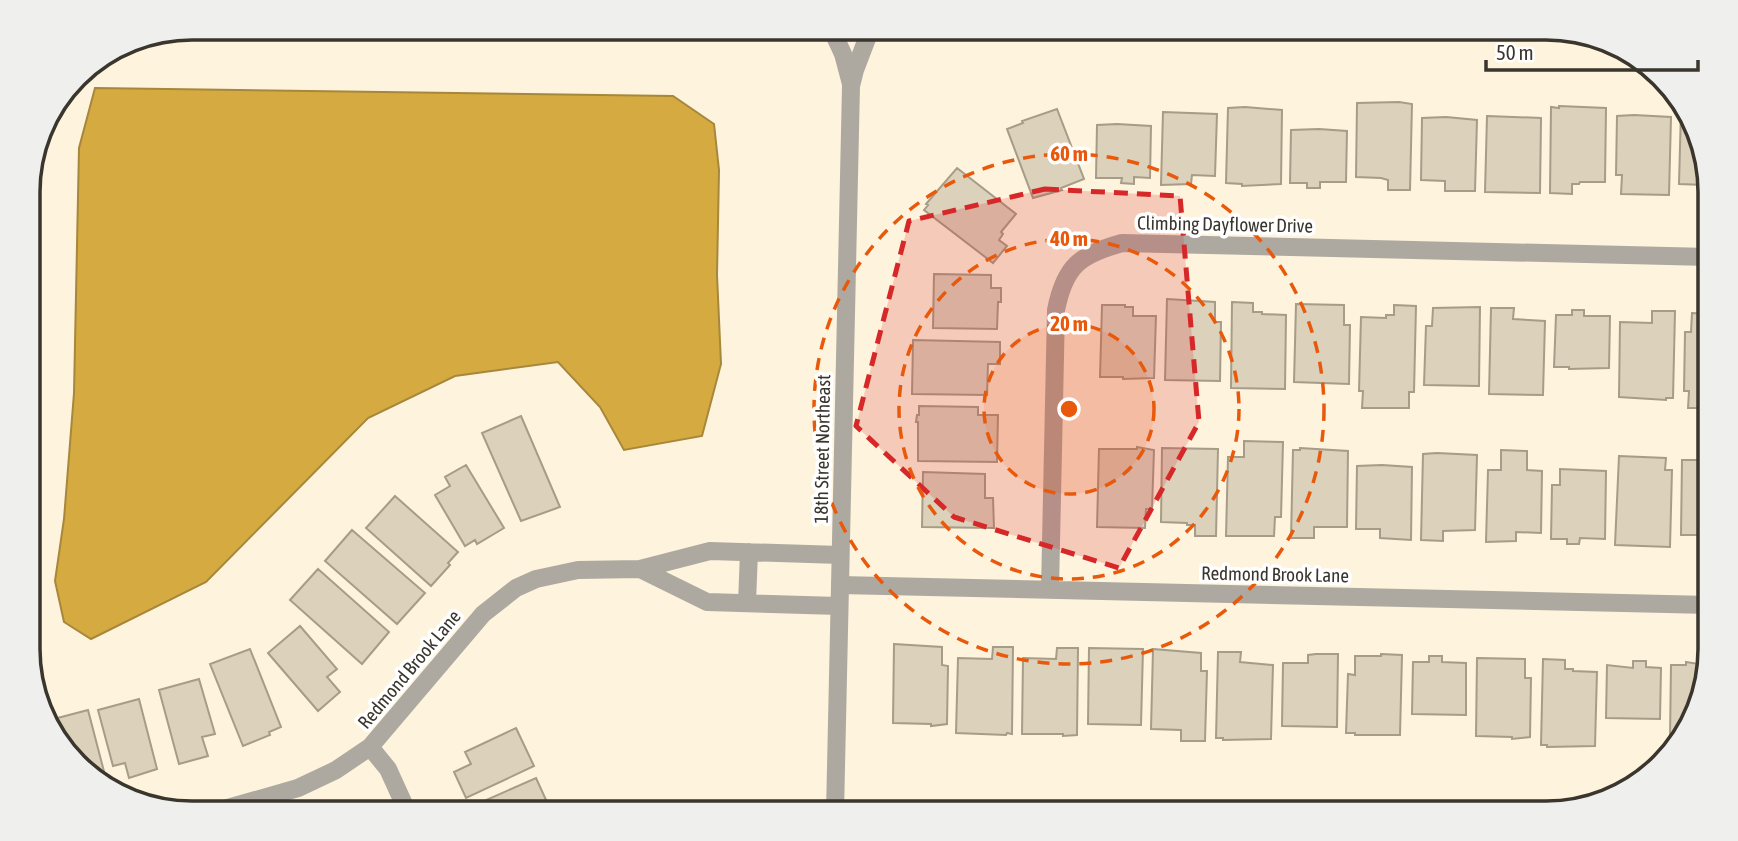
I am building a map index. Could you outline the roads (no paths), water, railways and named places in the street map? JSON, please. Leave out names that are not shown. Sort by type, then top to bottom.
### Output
[{"type":"street","name":"18th Street Northeast","points":[[835,801],[851,86],[866,40]]},
{"type":"street","name":"18th Street Northeast","points":[[837,41],[851,86]]},
{"type":"street","name":"Climbing Dayflower Drive","points":[[1050,589],[1056,310],[1060,288],[1071,269],[1092,252],[1122,243],[1698,257]]},
{"type":"street","name":"Redmond Brook Lane","points":[[253,801],[298,788],[336,770],[370,747],[483,614],[516,588],[557,573],[640,569],[710,551],[840,555]]},
{"type":"street","points":[[747,603],[749,552]]},
{"type":"street","name":"Redmond Brook Lane","points":[[640,569],[707,602],[839,606]]},
{"type":"street","name":"Redmond Brook Lane","points":[[840,586],[1698,605]]},
{"type":"street","points":[[370,747],[388,769],[402,801]]}]
